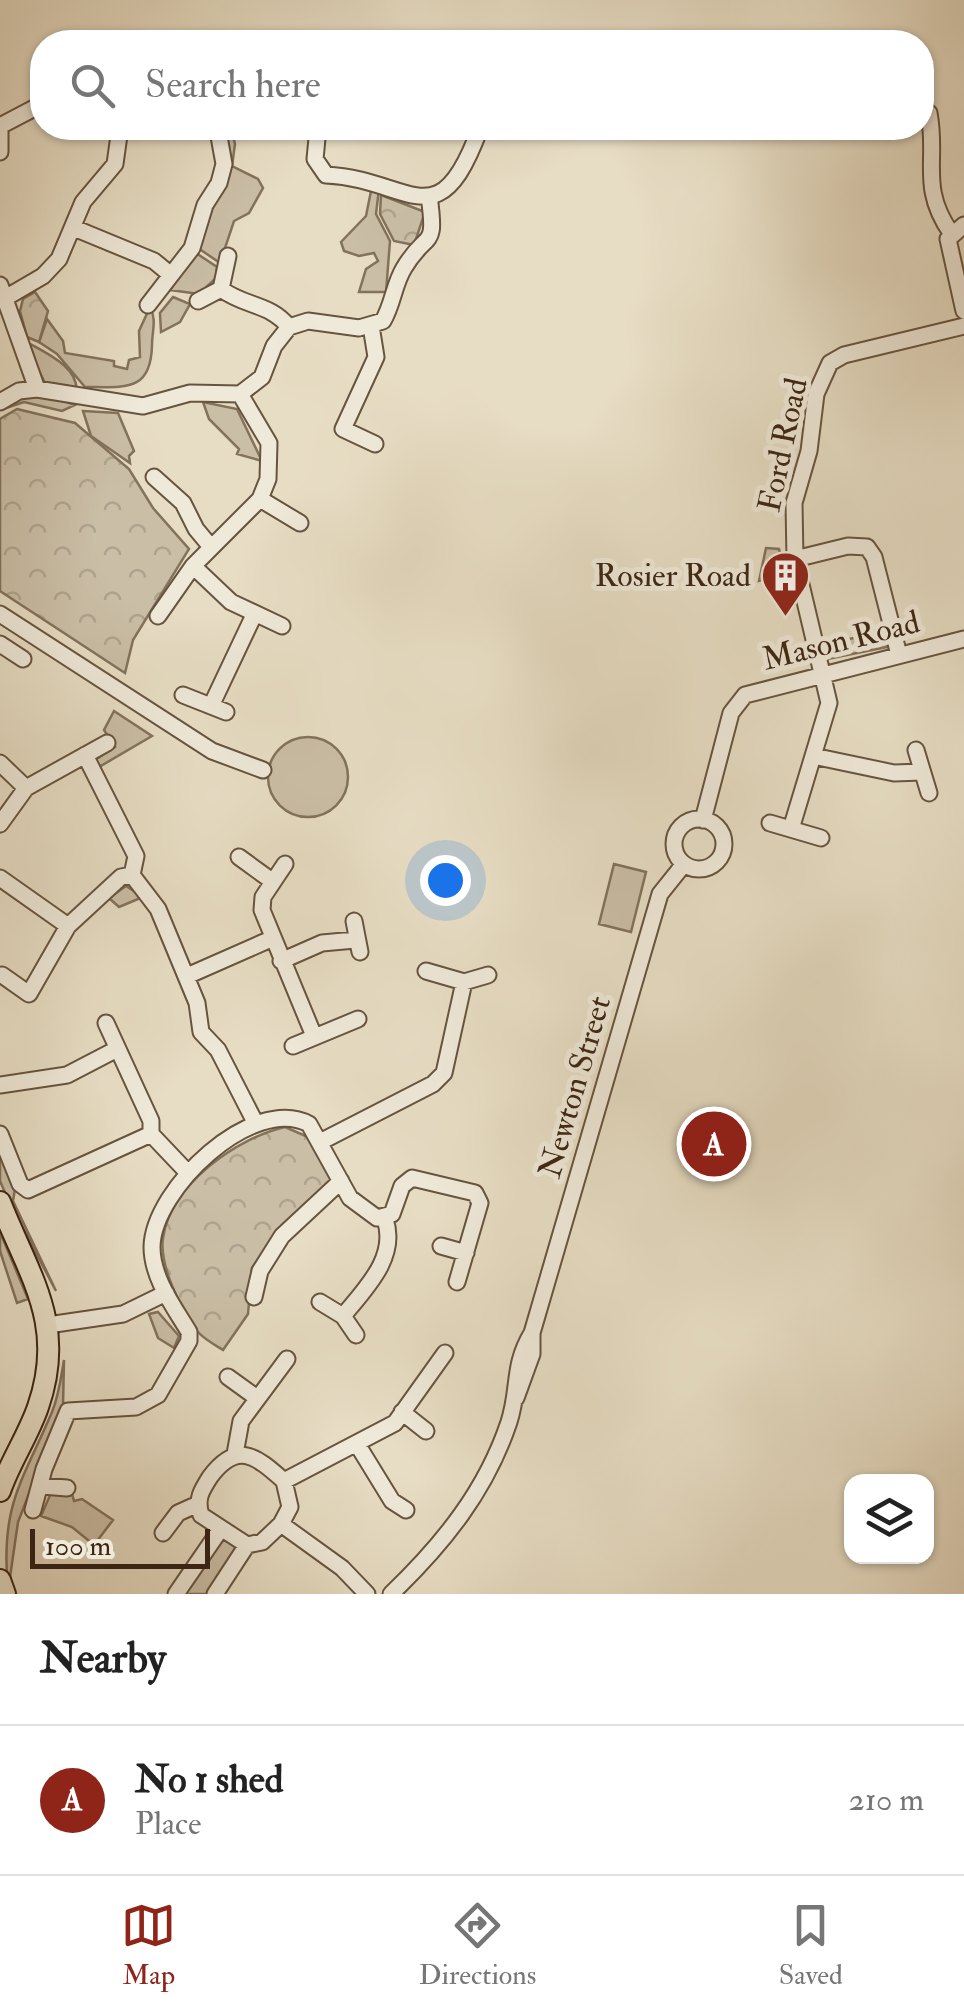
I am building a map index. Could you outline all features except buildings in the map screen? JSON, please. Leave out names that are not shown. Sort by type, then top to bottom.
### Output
[{"type":"main road","points":[[0,1202],[39,1289],[52,1354],[44,1388],[0,1491]]},
{"type":"main road","points":[[0,1580],[5,1594]]},
{"type":"street","points":[[0,152],[0,128],[30,111]]},
{"type":"street","points":[[37,388],[17,340],[4,291],[51,268],[74,228],[83,202],[115,164],[118,140]]},
{"type":"street","points":[[148,305],[192,248],[224,164],[220,140]]},
{"type":"street","points":[[317,140],[315,159],[326,174],[355,175],[413,200],[457,181],[475,140]]},
{"type":"street","points":[[931,140],[930,189],[958,229],[948,246],[964,311]]},
{"type":"street","points":[[0,402],[19,391],[37,388],[143,406],[190,393],[240,394],[262,377],[274,346],[289,327],[308,320],[371,326],[382,321],[404,268],[428,244],[434,228],[429,196]]},
{"type":"street","points":[[74,228],[154,262],[171,275]]},
{"type":"street","points":[[221,290],[228,256]]},
{"type":"street","points":[[221,290],[238,301],[276,311],[289,327]]},
{"type":"street","points":[[198,301],[221,290]]},
{"type":"street","points":[[371,326],[376,357],[343,429],[375,444]]},
{"type":"street","name":"Ford Road","points":[[791,829],[828,703],[795,559],[794,503],[808,452],[816,394],[830,363],[863,349],[964,326]]},
{"type":"street","points":[[158,616],[193,566],[260,500],[268,479],[269,443],[240,394]]},
{"type":"street","points":[[154,477],[183,502],[196,530],[211,546]]},
{"type":"street","points":[[260,500],[300,522]]},
{"type":"street","points":[[795,559],[848,546],[867,547],[874,557],[899,655]]},
{"type":"street","points":[[193,566],[230,602],[282,626]]},
{"type":"street","points":[[0,614],[212,751],[262,770]]},
{"type":"street","points":[[183,695],[219,709],[254,615]]},
{"type":"street","name":"Mason Road","points":[[703,820],[737,702],[755,691],[964,639]]},
{"type":"street","points":[[0,644],[23,659]]},
{"type":"street","points":[[0,824],[26,788],[107,743]]},
{"type":"street","points":[[916,750],[929,793]]},
{"type":"street","points":[[86,755],[136,856],[132,876]]},
{"type":"street","points":[[813,756],[894,773],[922,772]]},
{"type":"street","points":[[0,763],[26,788]]},
{"type":"street","points":[[703,820],[722,835],[723,852],[706,868],[684,864],[675,850],[676,835],[687,823],[703,820]]},
{"type":"street","points":[[770,823],[821,838]]},
{"type":"street","points":[[239,857],[272,881]]},
{"type":"street","points":[[285,864],[272,881],[262,910],[270,939],[314,1036]]},
{"type":"street","name":"Newton Street","points":[[391,1594],[435,1551],[470,1504],[496,1458],[529,1365],[532,1333],[660,894],[684,864]]},
{"type":"street","points":[[2,975],[29,994],[68,926],[121,878],[132,876]]},
{"type":"street","points":[[132,876],[158,908],[187,976],[201,1032],[218,1050],[256,1124]]},
{"type":"street","points":[[0,878],[68,926]]},
{"type":"street","points":[[281,961],[322,943],[358,946],[354,920]]},
{"type":"street","points":[[187,976],[270,939]]},
{"type":"street","points":[[426,971],[464,982],[488,975]]},
{"type":"street","points":[[322,1141],[433,1084],[444,1073],[464,982]]},
{"type":"street","points":[[293,1046],[358,1019]]},
{"type":"street","points":[[106,1024],[151,1122],[151,1134],[188,1172]]},
{"type":"street","points":[[0,1085],[67,1076],[117,1049]]},
{"type":"street","points":[[34,1510],[44,1468],[68,1411],[136,1407],[158,1395],[189,1340],[189,1332],[155,1268],[155,1230],[188,1172],[272,1116],[299,1118],[322,1141],[357,1206],[385,1219],[390,1234],[380,1270],[343,1316]]},
{"type":"street","points":[[0,1134],[20,1184],[28,1190],[49,1184],[151,1134]]},
{"type":"street","points":[[385,1219],[395,1210],[402,1186],[412,1178],[470,1190],[480,1202],[457,1282]]},
{"type":"street","points":[[254,1298],[260,1271],[282,1236],[341,1181]]},
{"type":"street","points":[[442,1246],[466,1253]]},
{"type":"street","points":[[48,1325],[123,1314],[166,1293]]},
{"type":"street","points":[[320,1302],[343,1316],[356,1334]]},
{"type":"street","points":[[284,1482],[395,1423],[444,1353]]},
{"type":"street","points":[[235,1454],[235,1434],[287,1358]]},
{"type":"street","points":[[228,1377],[257,1398]]},
{"type":"street","points":[[402,1412],[426,1431]]},
{"type":"street","points":[[357,1444],[399,1506],[380,1517]]},
{"type":"street","points":[[235,1454],[253,1457],[284,1482],[290,1507],[281,1524],[262,1542],[248,1545],[201,1515],[198,1504],[208,1480],[224,1459],[235,1454]]},
{"type":"street","points":[[42,1486],[67,1488]]},
{"type":"street","points":[[163,1533],[178,1513],[198,1504]]},
{"type":"street","points":[[281,1524],[342,1568],[367,1594]]},
{"type":"street","points":[[176,1594],[220,1530]]},
{"type":"street","points":[[215,1594],[248,1545]]},
{"type":"green space","points":[[221,140],[234,140],[232,166],[258,179],[263,188],[249,213],[234,221],[220,263],[198,248],[209,206],[217,196]]},
{"type":"green space","points":[[379,189],[376,214],[390,241],[386,292],[359,292],[366,269],[378,261],[374,253],[359,256],[344,251],[341,242],[366,216],[371,191]]},
{"type":"green space","points":[[381,195],[425,212],[414,245],[394,241],[380,214]]},
{"type":"green space","points":[[196,253],[217,267],[216,278],[199,294],[170,290]]},
{"type":"green space","points":[[35,292],[48,311],[39,342],[27,337],[20,311],[23,299]]},
{"type":"green space","points":[[173,297],[190,304],[180,322],[161,332],[160,313]]},
{"type":"green space","points":[[150,307],[154,321],[151,360],[147,371],[134,384],[85,387],[57,354],[39,342],[47,319],[63,341],[65,353],[114,361],[114,366],[127,369],[129,360],[140,357],[139,331]]},
{"type":"green space","points":[[23,340],[67,368],[76,385],[76,395],[45,383]]},
{"type":"green space","points":[[47,395],[75,405],[62,411],[24,402],[0,410],[22,396]]},
{"type":"green space","points":[[203,402],[237,409],[262,461],[237,454],[239,449],[209,419]]},
{"type":"green space","points":[[17,409],[75,423],[129,469],[153,508],[189,549],[133,640],[125,673],[0,591],[0,419]]},
{"type":"green space","points":[[83,411],[118,413],[134,451],[129,456],[130,463],[91,436]]},
{"type":"green space","points":[[766,548],[779,549],[785,573],[759,581]]},
{"type":"green space","points":[[884,631],[887,647],[827,659],[823,645]]},
{"type":"green space","points":[[114,711],[152,736],[99,767],[95,760],[115,747],[104,730]]},
{"type":"green space","points":[[300,737],[316,737],[341,755],[348,777],[345,792],[330,810],[316,817],[300,817],[275,799],[268,785],[268,769],[286,744]]},
{"type":"green space","points":[[614,864],[646,872],[631,932],[599,924]]},
{"type":"green space","points":[[126,886],[143,897],[119,907],[109,898]]},
{"type":"green space","points":[[285,1127],[308,1137],[331,1180],[281,1227],[252,1268],[248,1314],[223,1350],[200,1335],[185,1312],[164,1261],[163,1238],[179,1199],[209,1166],[247,1141]]},
{"type":"green space","points":[[0,1154],[15,1189],[13,1201],[56,1291],[0,1181]]},
{"type":"green space","points":[[0,1232],[28,1299],[17,1303],[0,1251]]},
{"type":"green space","points":[[158,1312],[179,1336],[174,1348],[158,1338],[149,1314]]},
{"type":"green space","points":[[64,1360],[63,1406],[18,1522],[8,1591],[10,1515],[54,1406]]},
{"type":"green space","points":[[51,1493],[72,1494],[74,1501],[82,1499],[113,1520],[94,1545],[72,1527],[41,1516]]},
{"type":"green space","points":[[229,1540],[237,1548],[210,1594],[183,1594],[219,1541]]},
{"type":"place","name":"Rosier Road","points":[[786,618]]},
{"type":"place","name":"No 1 shed","points":[[714,1144]]}]
